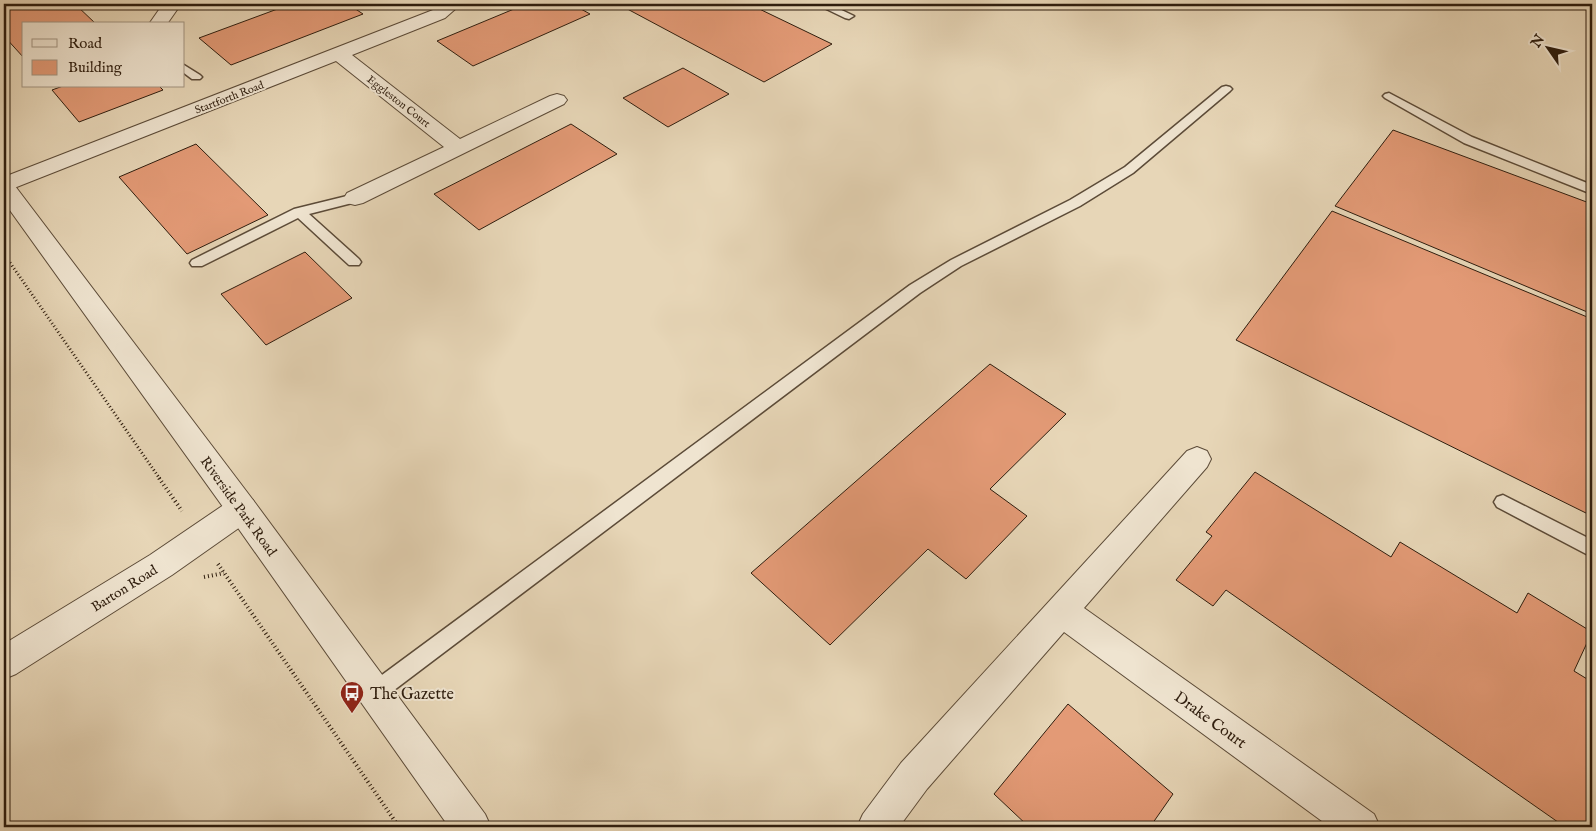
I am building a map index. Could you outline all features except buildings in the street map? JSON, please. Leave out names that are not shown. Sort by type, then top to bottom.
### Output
[{"type":"street","points":[[159,22],[172,4]]},
{"type":"street","name":"Startforth Road","points":[[4,186],[439,14],[452,4]]},
{"type":"street","name":"Eggleston Court","points":[[339,54],[459,148]]},
{"type":"street","points":[[355,198],[557,100]]},
{"type":"street","name":"Riverside Park Road","points":[[4,186],[242,509],[472,827]]},
{"type":"street","points":[[876,827],[914,776],[1197,460]]},
{"type":"street","name":"Barton Road","points":[[4,663],[161,565],[242,509]]},
{"type":"street","name":"Drake Court","points":[[1062,611],[1361,827]]},
{"type":"lane","points":[[821,4],[849,16]]},
{"type":"lane","points":[[185,69],[196,77]]},
{"type":"lane","points":[[374,693],[916,289],[956,263],[1075,203],[1129,170],[1226,89]]},
{"type":"lane","points":[[1389,96],[1468,140],[1592,190]]},
{"type":"lane","points":[[197,263],[299,212],[355,198]]},
{"type":"lane","points":[[299,212],[354,262]]},
{"type":"lane","points":[[1503,502],[1592,549]]},
{"type":"place","name":"The Gazette","points":[[352,714]]}]
